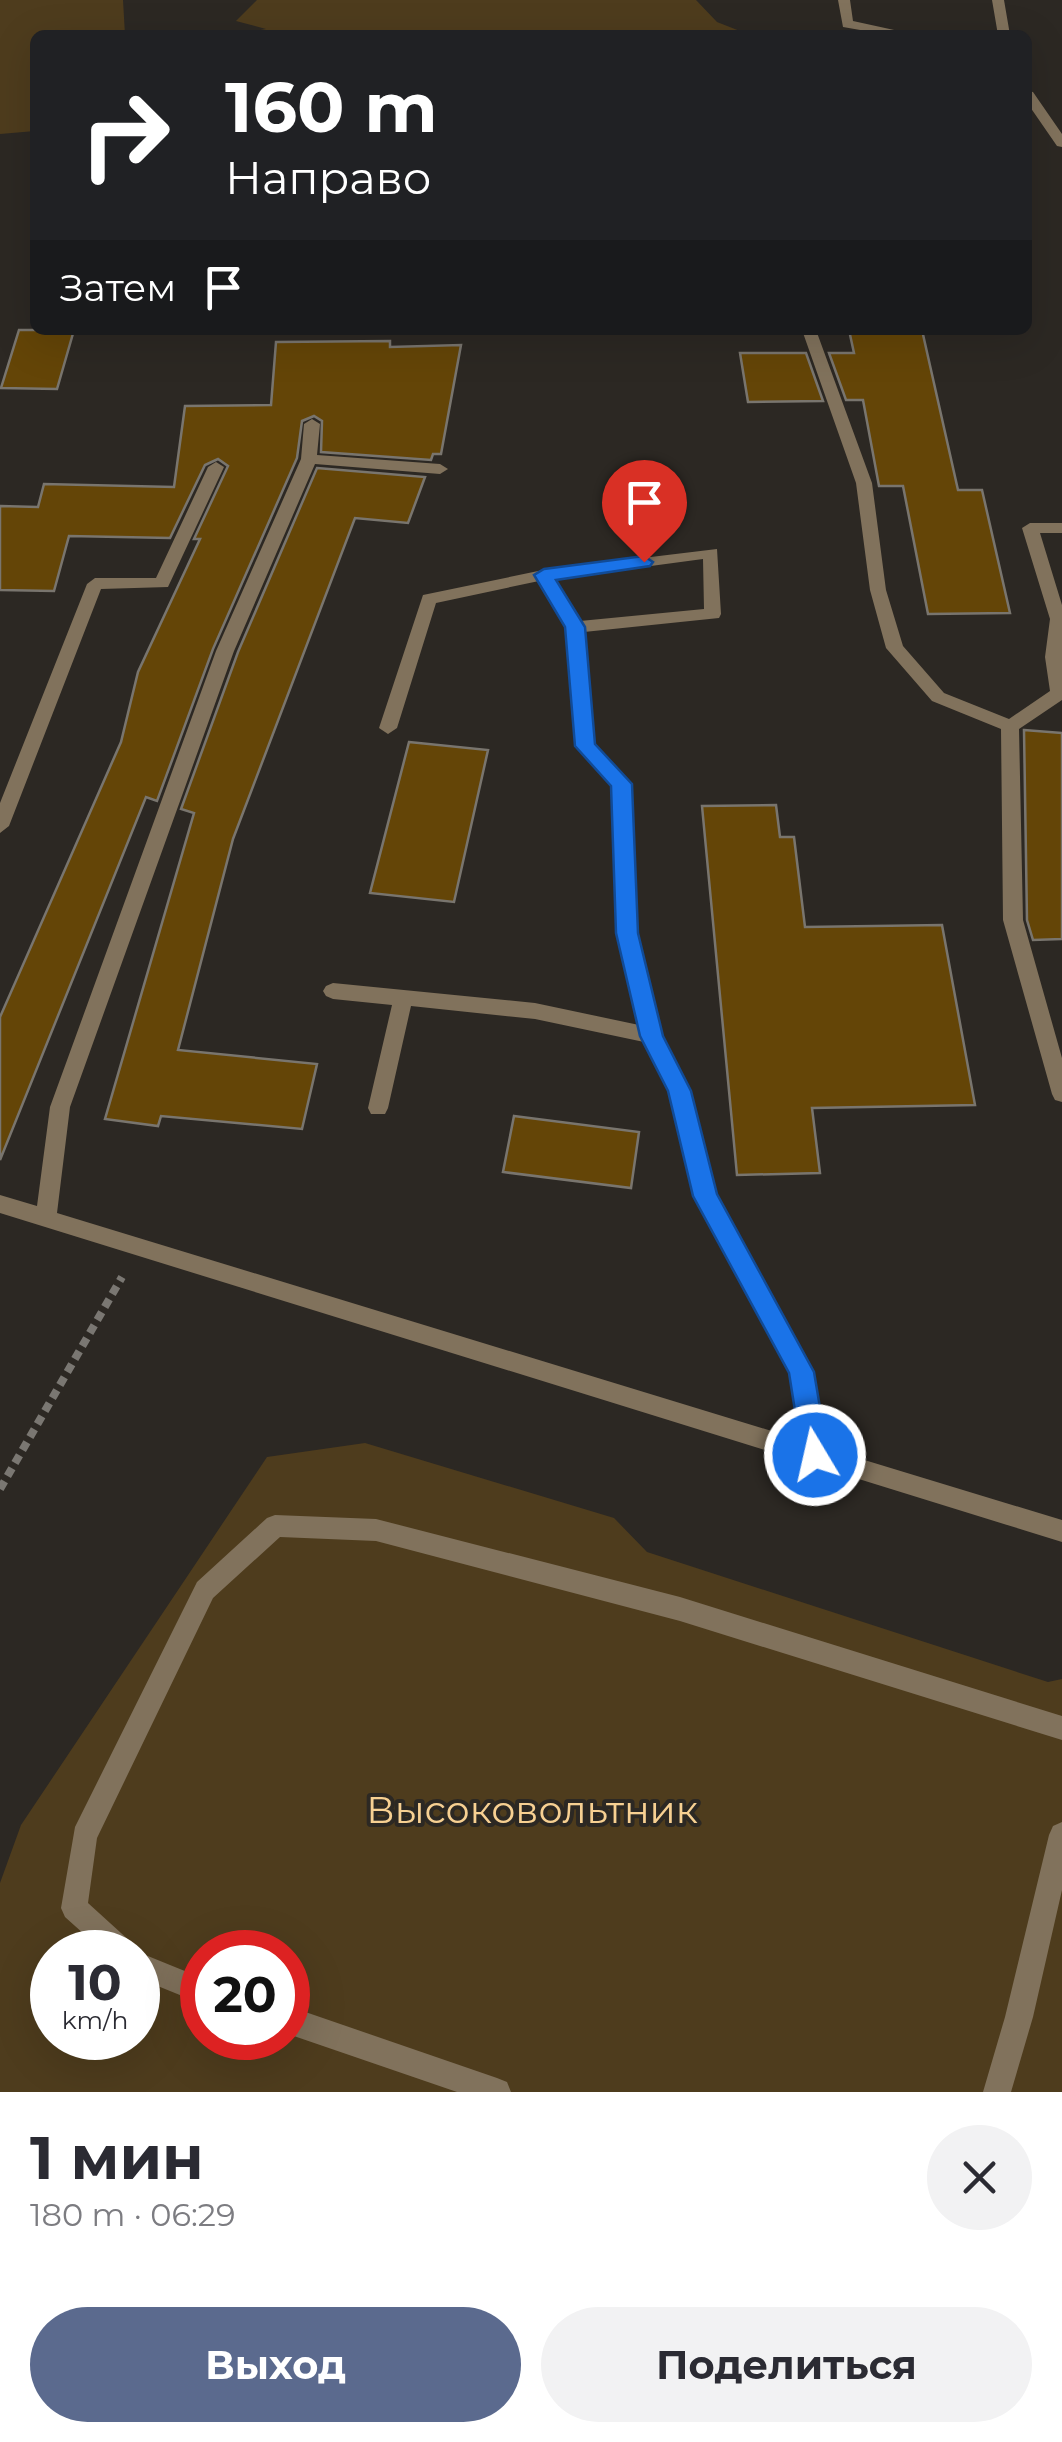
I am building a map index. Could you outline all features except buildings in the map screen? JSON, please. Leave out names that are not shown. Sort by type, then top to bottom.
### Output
[{"type":"lane","points":[[844,0],[847,24],[882,30]]},
{"type":"lane","points":[[998,0],[1003,30]]},
{"type":"lane","points":[[1032,101],[1062,144]]},
{"type":"lane","points":[[811,335],[864,484],[878,590],[895,648],[938,697],[1010,726]]},
{"type":"lane","points":[[46,1216],[60,1107],[225,651],[309,459],[312,424]]},
{"type":"lane","points":[[309,459],[440,469]]},
{"type":"lane","points":[[0,826],[95,584],[162,583],[216,467]]},
{"type":"lane","points":[[1010,726],[1061,693],[1054,657],[1060,619],[1030,528],[1062,528]]},
{"type":"lane","points":[[388,728],[429,599],[544,575],[710,553],[714,614],[575,627]]},
{"type":"lane","points":[[544,575],[575,627],[585,746],[622,784],[627,933],[651,1036],[679,1091],[705,1196],[802,1372],[815,1455]]},
{"type":"lane","points":[[1010,726],[1012,920],[1062,1094]]},
{"type":"lane","points":[[333,991],[534,1011],[651,1036]]},
{"type":"lane","points":[[378,1108],[403,998]]},
{"type":"lane","points":[[0,1204],[1062,1531]]},
{"type":"lane","points":[[99,1930],[74,1908],[84,1836],[205,1590],[274,1526],[376,1530],[680,1609],[1062,1728]]},
{"type":"lane","points":[[997,2092],[1020,2017],[1062,1835]]},
{"type":"lane","points":[[310,2028],[497,2092]]},
{"type":"path","points":[[0,1489],[140,1245]]},
{"type":"green space","points":[[0,0],[123,0],[125,30],[30,30],[30,131],[0,134]]},
{"type":"green space","points":[[257,0],[696,0],[717,22],[737,30],[260,30],[266,29],[236,21]]},
{"type":"green space","name":"Высоковольтник","points":[[365,1443],[614,1518],[647,1552],[1048,1682],[1062,1679],[1062,2092],[0,2092],[0,1883],[21,1825],[267,1457]]},
{"type":"route","points":[[644,562],[544,575],[575,627],[585,746],[622,784],[627,933],[651,1036],[679,1091],[705,1196],[802,1372],[815,1455]]}]
